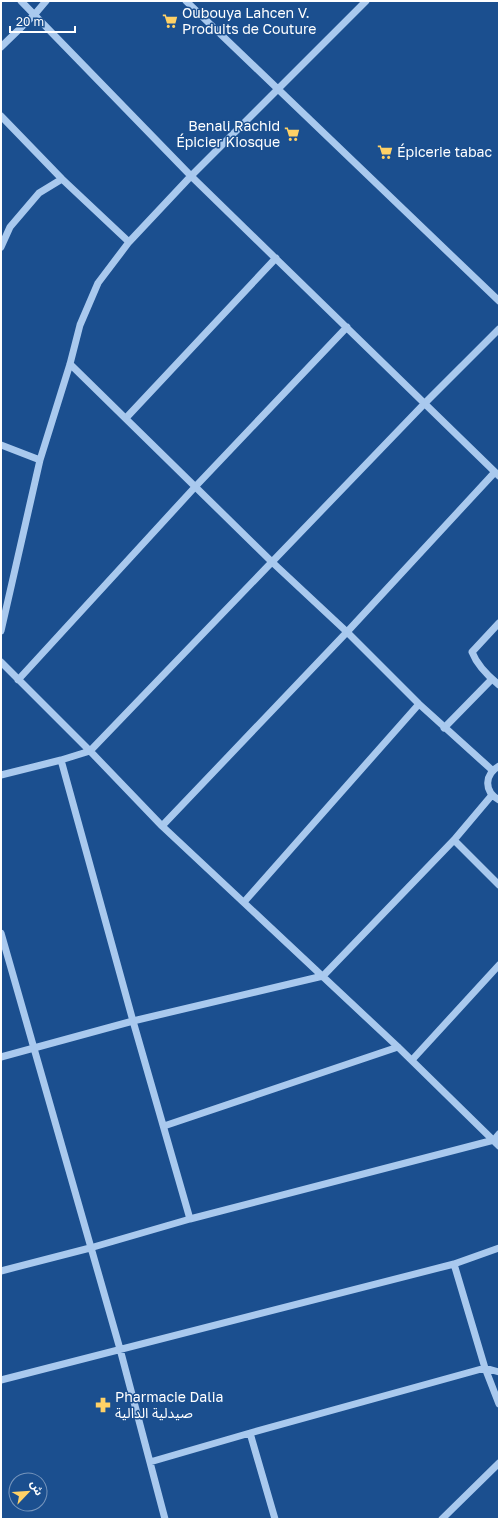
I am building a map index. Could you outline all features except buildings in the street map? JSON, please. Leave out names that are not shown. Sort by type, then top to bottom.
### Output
[{"type":"street","points":[[21,1],[191,176],[497,474],[162,826]]},
{"type":"street","points":[[1,47],[35,14],[46,1]]},
{"type":"street","points":[[186,1],[499,301]]},
{"type":"street","points":[[1,631],[40,460],[70,364],[80,325],[98,283],[129,242],[191,176],[366,1]]},
{"type":"street","points":[[1,116],[62,179],[129,242]]},
{"type":"street","points":[[1,247],[10,227],[39,193],[62,179]]},
{"type":"street","points":[[126,418],[276,258]]},
{"type":"street","points":[[18,680],[195,487],[347,327]]},
{"type":"street","points":[[1,776],[90,751],[425,403],[499,329]]},
{"type":"street","points":[[70,364],[272,562],[347,632],[419,704],[492,770]]},
{"type":"street","points":[[1,445],[40,460]]},
{"type":"street","points":[[499,622],[472,652],[475,661],[499,685]]},
{"type":"street","points":[[1,662],[162,826],[497,1140]]},
{"type":"street","points":[[444,728],[492,679]]},
{"type":"street","points":[[244,902],[419,704]]},
{"type":"street","points":[[61,760],[133,1021],[190,1219]]},
{"type":"street","points":[[1,1057],[133,1021],[323,976],[496,798],[488,788],[488,778],[492,770],[499,766]]},
{"type":"street","points":[[454,840],[499,885]]},
{"type":"street","points":[[1,933],[120,1349],[164,1519]]},
{"type":"street","points":[[412,1060],[499,965]]},
{"type":"street","points":[[164,1126],[398,1047]]},
{"type":"street","points":[[1,1271],[90,1248],[190,1219],[497,1140]]},
{"type":"street","points":[[1,1380],[454,1264],[499,1248]]},
{"type":"street","points":[[454,1264],[486,1368],[499,1404]]},
{"type":"street","points":[[150,1462],[486,1368],[499,1372]]},
{"type":"street","points":[[250,1433],[275,1519]]},
{"type":"street","points":[[442,1519],[499,1463]]},
{"type":"place","name":"Oubouya Lahcen V. Produits de Couture","points":[[170,21]]},
{"type":"place","name":"Benali Rachid Épicier Kiosque","points":[[292,134]]},
{"type":"place","name":"Épicerie tabac","points":[[385,152]]},
{"type":"place","name":"Pharmacie Dalia صيدلية الدالية","points":[[103,1405]]}]
